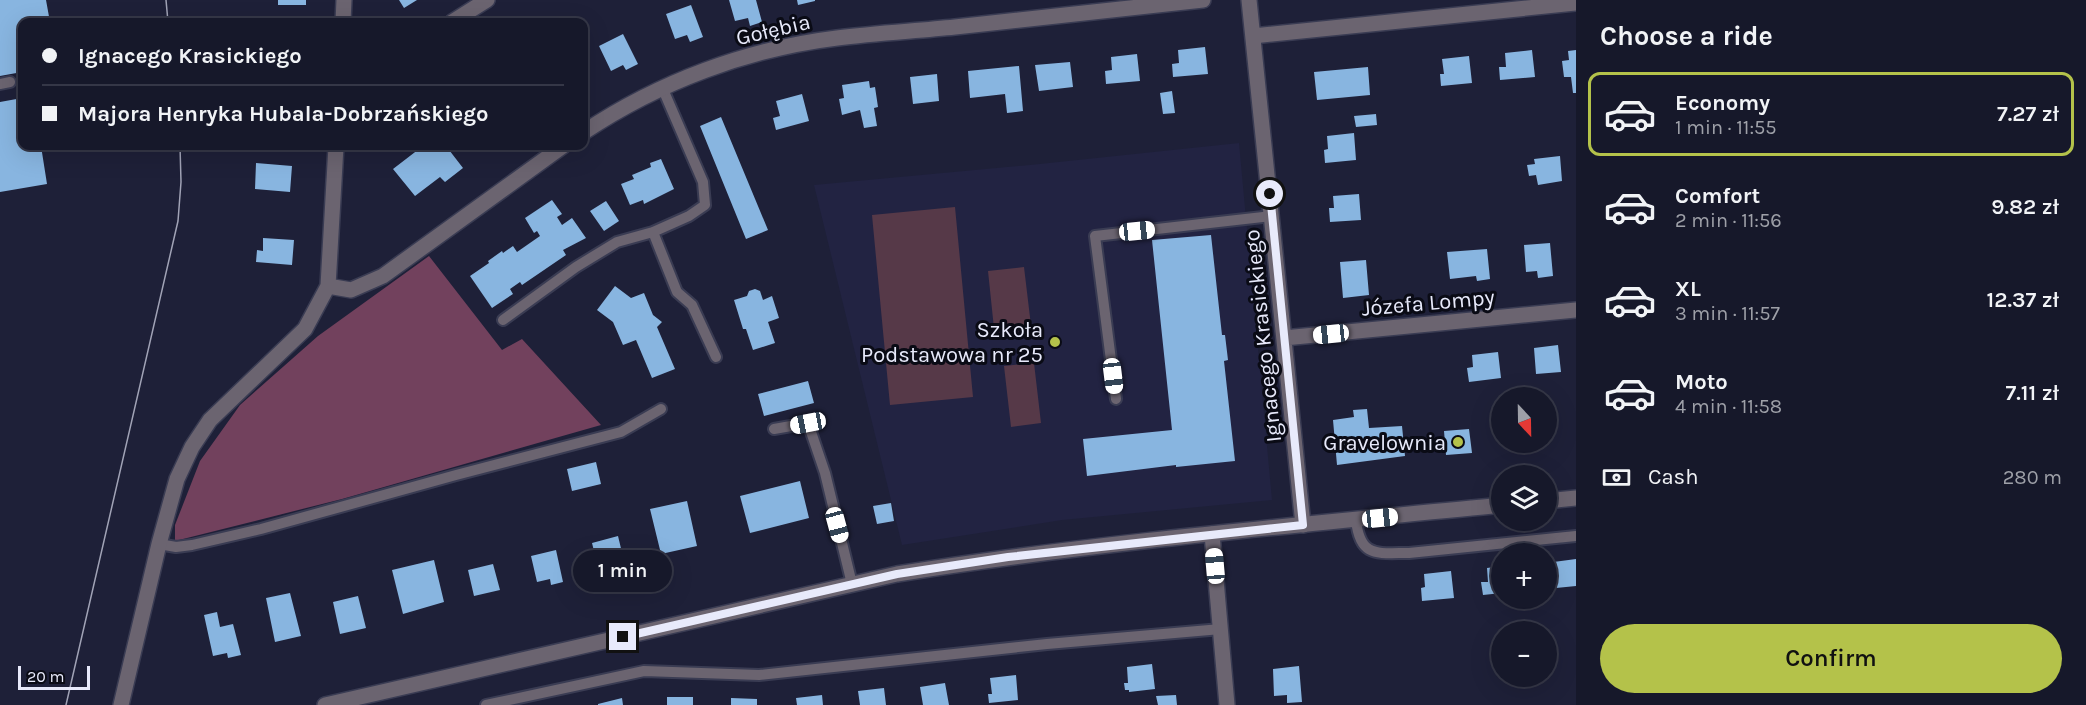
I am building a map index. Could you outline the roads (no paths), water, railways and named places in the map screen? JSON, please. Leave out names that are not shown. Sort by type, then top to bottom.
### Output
[{"type":"street","points":[[343,18],[344,0]]},
{"type":"street","points":[[458,18],[487,0]]},
{"type":"street","name":"Gołębia","points":[[588,129],[614,112],[662,87],[714,67],[769,51],[835,38],[922,31],[1203,0]]},
{"type":"street","name":"Ignacego Krasickiego","points":[[1249,0],[1303,525]]},
{"type":"street","points":[[1253,36],[1576,3]]},
{"type":"street","points":[[121,705],[159,544],[177,479],[192,447],[210,420],[305,329],[328,286],[336,150]]},
{"type":"street","points":[[328,286],[351,290],[382,276],[557,150]]},
{"type":"street","name":"Józefa Lompy","points":[[1284,338],[1576,310]]},
{"type":"street","points":[[1557,500],[1576,498]]},
{"type":"street","points":[[325,705],[897,574],[987,560],[1212,534],[1491,506]]},
{"type":"street","points":[[1212,534],[1227,705]]},
{"type":"lane","points":[[503,320],[576,267],[617,242],[653,232],[689,216],[705,205],[703,182],[662,87]]},
{"type":"lane","points":[[1116,399],[1095,236],[1272,216]]},
{"type":"lane","points":[[653,232],[676,292],[692,305],[716,357]]},
{"type":"lane","points":[[159,544],[176,547],[192,545],[261,529],[621,432],[661,409]]},
{"type":"lane","points":[[774,429],[808,423],[825,473],[852,584]]},
{"type":"lane","points":[[1356,520],[1358,537],[1362,544],[1368,550],[1386,553],[1409,553],[1576,536]]},
{"type":"lane","points":[[486,705],[644,671],[759,675],[1047,644],[1221,629]]},
{"type":"tram line","points":[[166,0],[168,18]]},
{"type":"tram line","points":[[66,705],[178,221],[181,182],[180,150]]},
{"type":"place","name":"Szkoła Podstawowa nr 25","points":[[1055,342]]},
{"type":"place","name":"Gravelownia","points":[[1458,442]]}]
